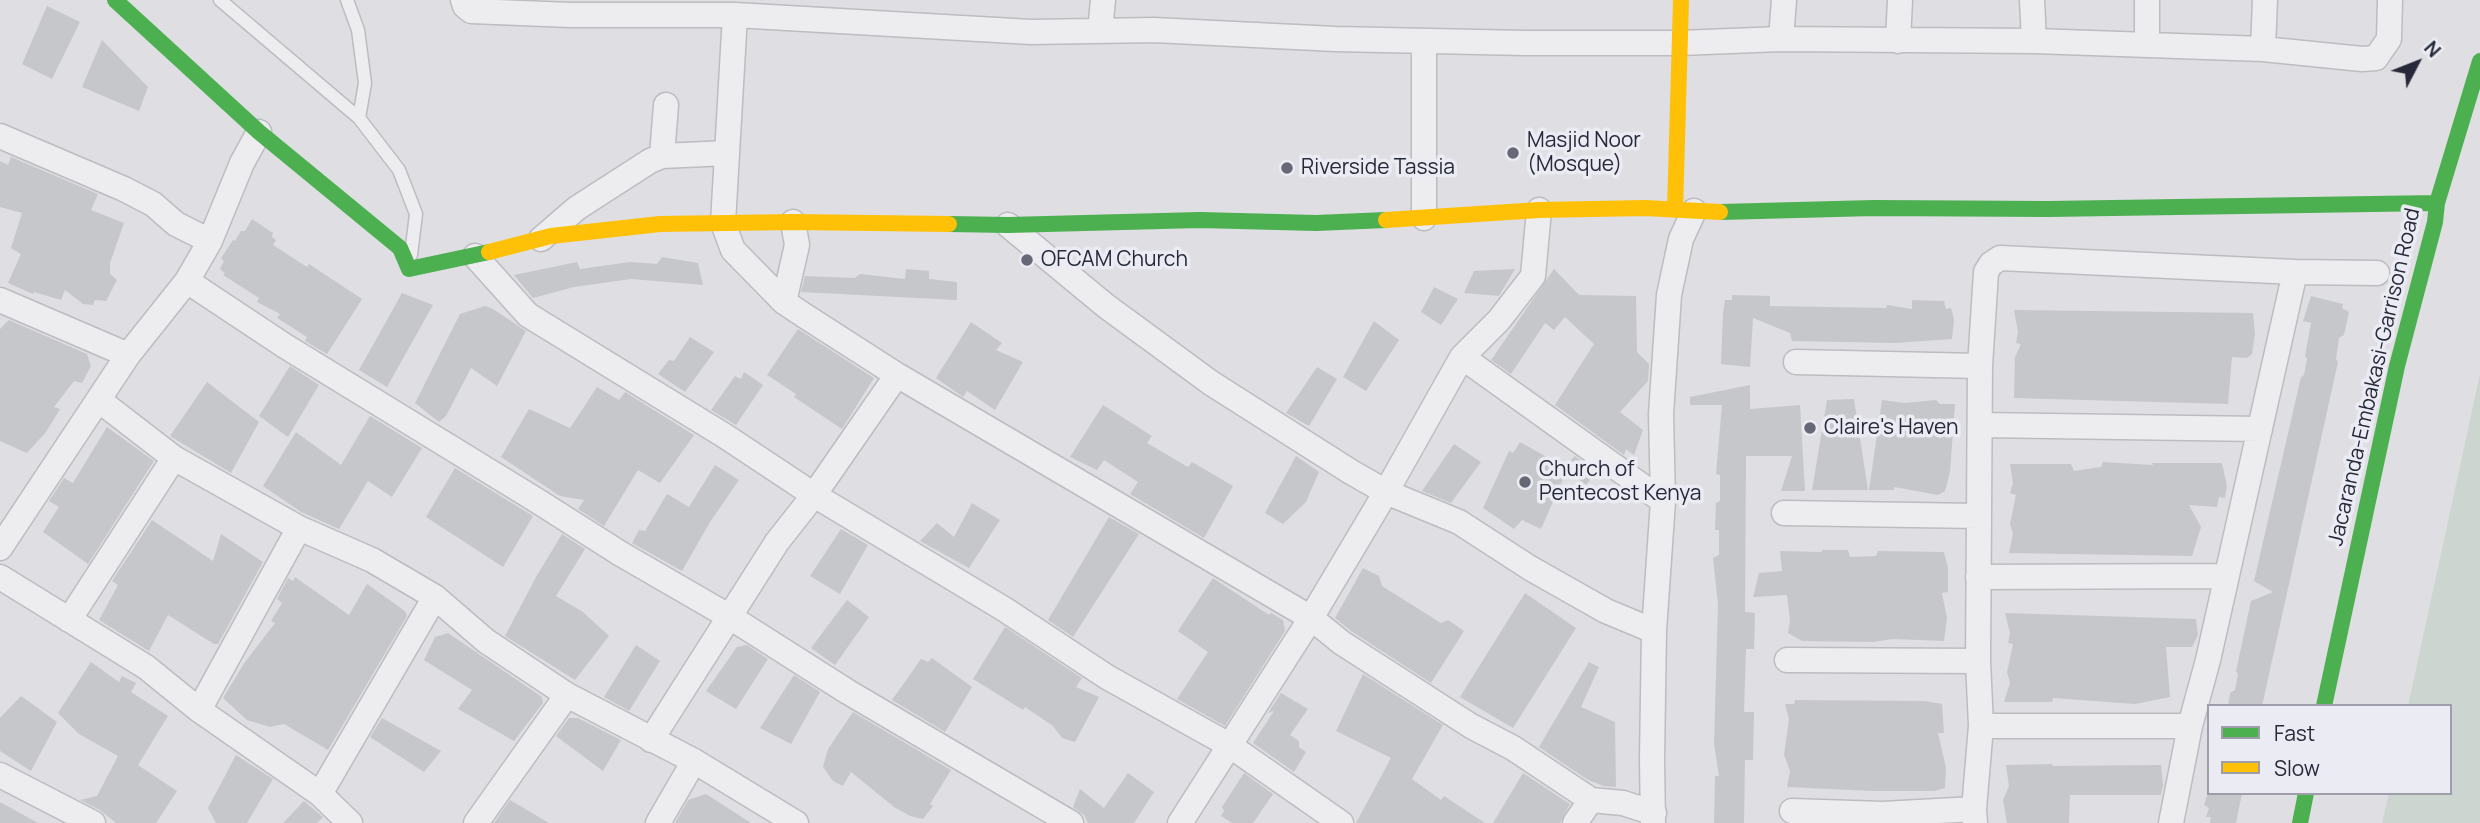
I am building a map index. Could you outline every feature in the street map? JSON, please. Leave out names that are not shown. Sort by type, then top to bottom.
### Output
[{"type":"street","points":[[115,0],[259,132],[400,247],[409,269],[475,257],[540,239],[660,224],[793,222],[1008,225],[1200,220],[1316,223],[1424,219],[1539,210],[1729,213],[1874,208],[2048,209],[2437,203]]},
{"type":"street","points":[[463,0],[471,11],[674,7],[1031,32],[1154,30],[1424,41],[2034,41],[2263,49],[2376,58],[2389,39],[2390,0]]},
{"type":"street","points":[[1100,31],[1102,0]]},
{"type":"street","points":[[751,11],[727,153],[723,223],[733,250],[784,302],[897,375],[1311,618],[1342,643],[1471,726],[1513,748],[1591,800],[1623,803],[1653,818],[1654,631],[1663,501],[1661,415],[1668,295],[1685,211],[1681,0]]},
{"type":"street","points":[[1782,40],[1784,0]]},
{"type":"street","points":[[1898,41],[1900,0]]},
{"type":"street","points":[[2032,0],[2034,41]]},
{"type":"street","points":[[2147,0],[2147,45]]},
{"type":"street","points":[[2263,49],[2265,0]]},
{"type":"street","points":[[1424,41],[1424,219]]},
{"type":"street","name":"Jacaranda-Embakasi-Garrison Road","points":[[2324,704],[2397,366],[2435,222],[2437,203],[2480,61]]},
{"type":"street","points":[[662,156],[666,105]]},
{"type":"street","points":[[0,548],[128,355],[187,281],[210,241],[242,163],[259,132]]},
{"type":"street","points":[[0,136],[124,189],[153,204],[176,224],[210,241]]},
{"type":"street","points":[[540,239],[588,200],[633,170],[662,156],[727,153]]},
{"type":"street","points":[[1180,823],[1311,618],[1387,492],[1462,357],[1499,320],[1533,276],[1539,210]]},
{"type":"street","points":[[784,302],[797,245],[793,222]]},
{"type":"street","points":[[1008,225],[1106,306],[1211,383],[1387,492],[1459,522],[1530,568],[1606,611],[1654,631]]},
{"type":"street","points":[[475,257],[528,315],[725,436],[814,495],[1004,609],[1107,677],[1229,745],[1341,823]]},
{"type":"street","points":[[1792,811],[1975,816],[1981,726],[1978,661],[1980,366],[1986,272],[1991,264],[2000,258],[2295,272],[2377,273]]},
{"type":"street","points":[[2171,823],[2190,726],[2208,660],[2295,272]]},
{"type":"street","points":[[187,281],[285,346],[621,554],[1071,823]]},
{"type":"street","points":[[0,300],[128,355]]},
{"type":"street","points":[[1462,357],[1663,501]]},
{"type":"street","points":[[1796,362],[1980,366]]},
{"type":"street","points":[[652,740],[777,542],[814,495],[897,375]]},
{"type":"street","points":[[100,401],[174,458],[299,528],[372,560],[435,597],[486,641],[568,695],[694,761],[796,823]]},
{"type":"street","points":[[1980,425],[2260,429]]},
{"type":"street","points":[[69,620],[174,458]]},
{"type":"street","points":[[1784,513],[1978,516]]},
{"type":"street","points":[[199,710],[299,528]]},
{"type":"street","points":[[0,576],[146,667],[199,710],[320,794],[350,823]]},
{"type":"street","points":[[1978,576],[2225,576]]},
{"type":"street","points":[[320,794],[435,597]]},
{"type":"street","points":[[1787,660],[1978,661]]},
{"type":"street","points":[[476,823],[568,695]]},
{"type":"street","points":[[1981,726],[2190,726]]},
{"type":"street","points":[[658,823],[694,761]]},
{"type":"street","points":[[0,775],[93,823]]},
{"type":"street","points":[[2300,823],[2306,795]]},
{"type":"street","points":[[1575,823],[1591,800]]},
{"type":"lane","points":[[220,0],[359,118],[399,170],[416,214],[409,269]]},
{"type":"lane","points":[[347,0],[358,30],[365,83],[359,118]]},
{"type":"shaded area","points":[[2480,374],[2480,823],[2382,823],[2389,795],[2452,795],[2452,704],[2408,704]]},
{"type":"building","points":[[47,6],[80,22],[52,79],[22,64]]},
{"type":"building","points":[[102,40],[148,87],[139,111],[82,87]]},
{"type":"building","points":[[11,157],[98,194],[91,210],[124,223],[110,263],[110,274],[117,280],[106,301],[95,300],[93,305],[83,304],[65,290],[61,300],[34,292],[33,294],[8,283],[21,254],[11,248],[22,213],[0,207],[0,161],[8,165]]},
{"type":"building","points":[[252,219],[273,233],[272,237],[276,240],[273,245],[307,267],[309,264],[362,299],[327,354],[305,341],[307,337],[277,318],[280,314],[257,302],[259,298],[223,275],[225,273],[220,269],[224,261],[221,258]]},
{"type":"building","points":[[662,257],[698,263],[703,285],[631,279],[574,287],[533,298],[514,275],[577,262],[580,269],[630,262],[657,264]]},
{"type":"building","points":[[906,269],[929,271],[929,279],[957,282],[957,300],[801,292],[805,276],[855,278],[860,274],[905,279]]},
{"type":"building","points":[[1515,269],[1499,296],[1464,293],[1474,271]]},
{"type":"building","points":[[1554,269],[1579,295],[1636,296],[1637,352],[1649,364],[1648,381],[1620,412],[1643,430],[1634,455],[1626,449],[1624,455],[1555,405],[1594,344],[1565,317],[1554,330],[1545,323],[1511,374],[1491,360]]},
{"type":"building","points":[[1434,287],[1458,299],[1441,325],[1421,312]]},
{"type":"building","points":[[402,293],[433,305],[387,387],[359,370]]},
{"type":"building","points":[[1732,295],[1770,296],[1770,306],[1886,308],[1887,305],[1912,309],[1912,300],[1944,301],[1946,309],[1951,308],[1954,319],[1952,339],[1895,343],[1792,341],[1790,333],[1753,318],[1750,367],[1721,364],[1725,300],[1732,300]]},
{"type":"building","points":[[2311,296],[2343,304],[2342,308],[2349,312],[2344,335],[2339,338],[2336,359],[2338,362],[2262,704],[2228,704],[2230,693],[2235,690],[2238,674],[2236,671],[2251,601],[2273,592],[2254,581],[2301,377],[2304,375],[2311,323],[2303,321]]},
{"type":"building","points":[[485,306],[526,331],[497,386],[471,368],[446,416],[439,422],[415,403],[460,314]]},
{"type":"building","points":[[2014,310],[2253,313],[2255,334],[2252,354],[2247,358],[2232,357],[2228,404],[2014,398],[2015,357],[2021,344],[2016,343],[2018,332]]},
{"type":"building","points":[[9,320],[87,354],[91,366],[82,383],[74,381],[54,407],[60,409],[46,432],[27,453],[0,441],[0,329]]},
{"type":"building","points":[[1374,321],[1399,340],[1366,391],[1343,377]]},
{"type":"building","points":[[971,322],[1002,343],[996,350],[1023,362],[995,410],[967,391],[963,397],[936,378]]},
{"type":"building","points":[[798,329],[874,378],[842,429],[767,375]]},
{"type":"building","points":[[690,337],[714,352],[685,392],[658,374],[669,360],[674,361]]},
{"type":"building","points":[[290,366],[319,385],[288,437],[259,416]]},
{"type":"building","points":[[1317,367],[1337,379],[1309,426],[1286,413]]},
{"type":"building","points":[[744,372],[763,385],[736,425],[711,410],[735,376],[741,379]]},
{"type":"building","points":[[207,382],[259,422],[231,473],[170,436]]},
{"type":"building","points":[[1750,385],[1750,409],[1800,405],[1805,491],[1781,491],[1792,456],[1746,456],[1745,612],[1755,613],[1754,649],[1746,649],[1744,712],[1754,712],[1753,760],[1745,760],[1744,823],[1714,823],[1715,776],[1719,776],[1714,744],[1718,604],[1713,558],[1719,555],[1719,530],[1715,530],[1716,503],[1720,501],[1720,475],[1716,474],[1722,405],[1690,405],[1690,397]]},
{"type":"building","points":[[597,387],[619,400],[625,392],[694,435],[660,483],[638,470],[604,526],[578,509],[584,500],[560,496],[501,457],[529,409],[570,428]]},
{"type":"building","points":[[1854,399],[1868,490],[1812,490],[1827,400]]},
{"type":"building","points":[[1882,400],[1905,403],[1936,400],[1940,404],[1955,404],[1950,472],[1945,491],[1938,495],[1894,487],[1894,490],[1869,490]]},
{"type":"building","points":[[1103,405],[1152,436],[1147,443],[1188,467],[1192,462],[1233,486],[1204,538],[1130,494],[1138,482],[1104,460],[1097,470],[1070,457]]},
{"type":"building","points":[[370,416],[422,448],[392,497],[368,481],[339,529],[301,512],[263,486],[296,432],[341,465]]},
{"type":"building","points":[[107,427],[154,461],[88,564],[43,532],[59,507],[49,501],[64,478],[73,483]]},
{"type":"building","points":[[1520,442],[1565,467],[1575,456],[1596,472],[1586,485],[1567,470],[1541,529],[1522,520],[1514,529],[1483,508],[1509,451],[1513,453]]},
{"type":"building","points":[[1454,444],[1481,462],[1451,503],[1422,491]]},
{"type":"building","points":[[1296,456],[1319,472],[1306,502],[1283,524],[1265,513]]},
{"type":"building","points":[[2103,462],[2153,465],[2152,463],[2222,463],[2227,486],[2225,498],[2219,497],[2217,507],[2189,505],[2201,527],[2192,556],[2009,553],[2013,533],[2010,524],[2016,495],[2010,493],[2013,483],[2010,464],[2071,464],[2074,471],[2101,467]]},
{"type":"building","points":[[715,465],[739,480],[710,522],[682,571],[632,543],[639,530],[645,531],[667,494],[689,507]]},
{"type":"building","points":[[455,468],[533,516],[503,567],[426,517]]},
{"type":"building","points":[[972,503],[1000,520],[969,568],[920,541],[937,523],[954,537]]},
{"type":"building","points":[[1109,517],[1139,534],[1073,637],[1048,620]]},
{"type":"building","points":[[152,520],[213,561],[221,534],[263,562],[218,644],[168,615],[149,651],[99,620],[118,585],[112,581]]},
{"type":"building","points":[[841,529],[868,545],[840,594],[810,576]]},
{"type":"building","points":[[562,534],[585,549],[556,596],[583,612],[609,636],[575,680],[505,636]]},
{"type":"building","points":[[1848,550],[1850,557],[1876,556],[1878,551],[1944,552],[1948,568],[1948,592],[1942,593],[1947,618],[1944,641],[1802,641],[1788,633],[1790,621],[1787,595],[1753,597],[1759,573],[1782,571],[1780,551]]},
{"type":"building","points":[[1363,568],[1379,576],[1382,586],[1441,623],[1448,620],[1464,631],[1431,683],[1335,618]]},
{"type":"building","points":[[295,577],[349,615],[367,584],[405,611],[407,616],[328,750],[284,724],[270,727],[247,720],[223,698],[245,662],[275,623],[271,621],[282,603],[277,599],[288,578],[293,581]]},
{"type":"building","points":[[1213,578],[1269,615],[1271,613],[1283,620],[1285,631],[1225,726],[1177,699],[1208,652],[1178,631]]},
{"type":"building","points":[[1525,593],[1576,628],[1513,728],[1460,697]]},
{"type":"building","points":[[847,600],[869,617],[835,665],[811,648]]},
{"type":"building","points":[[2005,613],[2196,619],[2198,635],[2192,647],[2166,647],[2170,697],[2135,704],[2053,698],[2052,702],[2004,702],[2010,683],[2007,672],[2013,644],[2008,643],[2010,633]]},
{"type":"building","points":[[1005,627],[1082,678],[1076,687],[1099,697],[1075,742],[1062,738],[1053,726],[1025,707],[1023,710],[973,679]]},
{"type":"building","points":[[448,633],[542,697],[543,703],[514,741],[458,709],[472,690],[424,660],[435,637]]},
{"type":"building","points":[[636,645],[660,661],[629,711],[604,697]]},
{"type":"building","points":[[747,645],[768,659],[736,709],[706,691],[737,647]]},
{"type":"building","points":[[932,658],[972,687],[945,732],[892,700],[921,659],[928,662]]},
{"type":"building","points":[[91,662],[119,682],[122,676],[136,683],[131,692],[168,716],[138,765],[177,791],[156,823],[116,823],[100,810],[80,800],[97,796],[118,756],[79,734],[58,713]]},
{"type":"building","points":[[1589,662],[1599,667],[1581,707],[1615,722],[1616,787],[1588,780],[1539,747]]},
{"type":"building","points":[[1363,674],[1443,725],[1412,779],[1441,800],[1444,796],[1485,823],[1356,823],[1391,758],[1336,731]]},
{"type":"building","points":[[794,675],[820,692],[791,744],[760,728]]},
{"type":"building","points":[[1281,693],[1308,709],[1290,735],[1299,741],[1299,747],[1306,752],[1294,772],[1253,743],[1274,711],[1268,713]]},
{"type":"building","points":[[21,696],[57,722],[31,771],[0,751],[0,718]]},
{"type":"building","points":[[1795,700],[1925,701],[1942,704],[1944,733],[1938,733],[1946,768],[1945,788],[1934,791],[1872,791],[1787,787],[1790,771],[1784,755],[1789,719],[1785,704],[1794,704]]},
{"type":"building","points":[[853,712],[951,770],[930,804],[933,806],[923,819],[910,816],[894,807],[851,772],[843,786],[833,781],[823,767],[828,749]]},
{"type":"building","points":[[382,718],[441,751],[424,772],[370,737]]},
{"type":"building","points":[[569,718],[578,718],[621,740],[603,771],[556,736]]},
{"type":"building","points":[[236,755],[273,779],[247,823],[216,823],[208,808]]},
{"type":"building","points":[[2006,765],[2161,765],[2161,795],[2070,795],[2069,823],[2007,823],[2003,800],[2009,786]]},
{"type":"building","points":[[1128,773],[1154,792],[1134,823],[1088,823],[1084,815],[1073,807],[1080,789],[1104,808]]},
{"type":"building","points":[[1244,773],[1273,794],[1253,823],[1232,823],[1221,816],[1224,811],[1222,807]]},
{"type":"building","points":[[1523,773],[1570,804],[1560,823],[1493,823]]},
{"type":"building","points":[[706,794],[751,823],[675,823],[688,800]]},
{"type":"building","points":[[2207,795],[2242,795],[2236,823],[2210,823],[2211,817],[2206,817],[2209,808],[2204,805]]},
{"type":"building","points":[[510,800],[549,823],[494,823]]},
{"type":"building","points":[[304,801],[323,817],[317,823],[283,823]]},
{"type":"building","points":[[0,802],[38,823],[0,823]]},
{"type":"traffic: fast","points":[[115,0],[259,132],[400,248],[409,269],[489,252]]},
{"type":"traffic: fast","points":[[2324,704],[2397,366],[2435,222],[2437,203],[2480,61]]},
{"type":"traffic: fast","points":[[1720,212],[2437,203]]},
{"type":"traffic: fast","points":[[949,224],[1200,220],[1316,223],[1386,220]]},
{"type":"traffic: fast","points":[[2300,823],[2306,795]]},
{"type":"traffic: slow","points":[[1675,210],[1681,0]]},
{"type":"traffic: slow","points":[[1386,220],[1539,210],[1645,208],[1720,212]]},
{"type":"traffic: slow","points":[[489,252],[551,236],[660,224],[949,224]]},
{"type":"place","name":"Masjid Noor (Mosque)","points":[[1513,153]]},
{"type":"place","name":"Riverside Tassia","points":[[1287,168]]},
{"type":"place","name":"OFCAM Church","points":[[1027,260]]},
{"type":"place","name":"Claire's Haven","points":[[1810,428]]},
{"type":"place","name":"Church of Pentecost Kenya","points":[[1525,482]]}]
